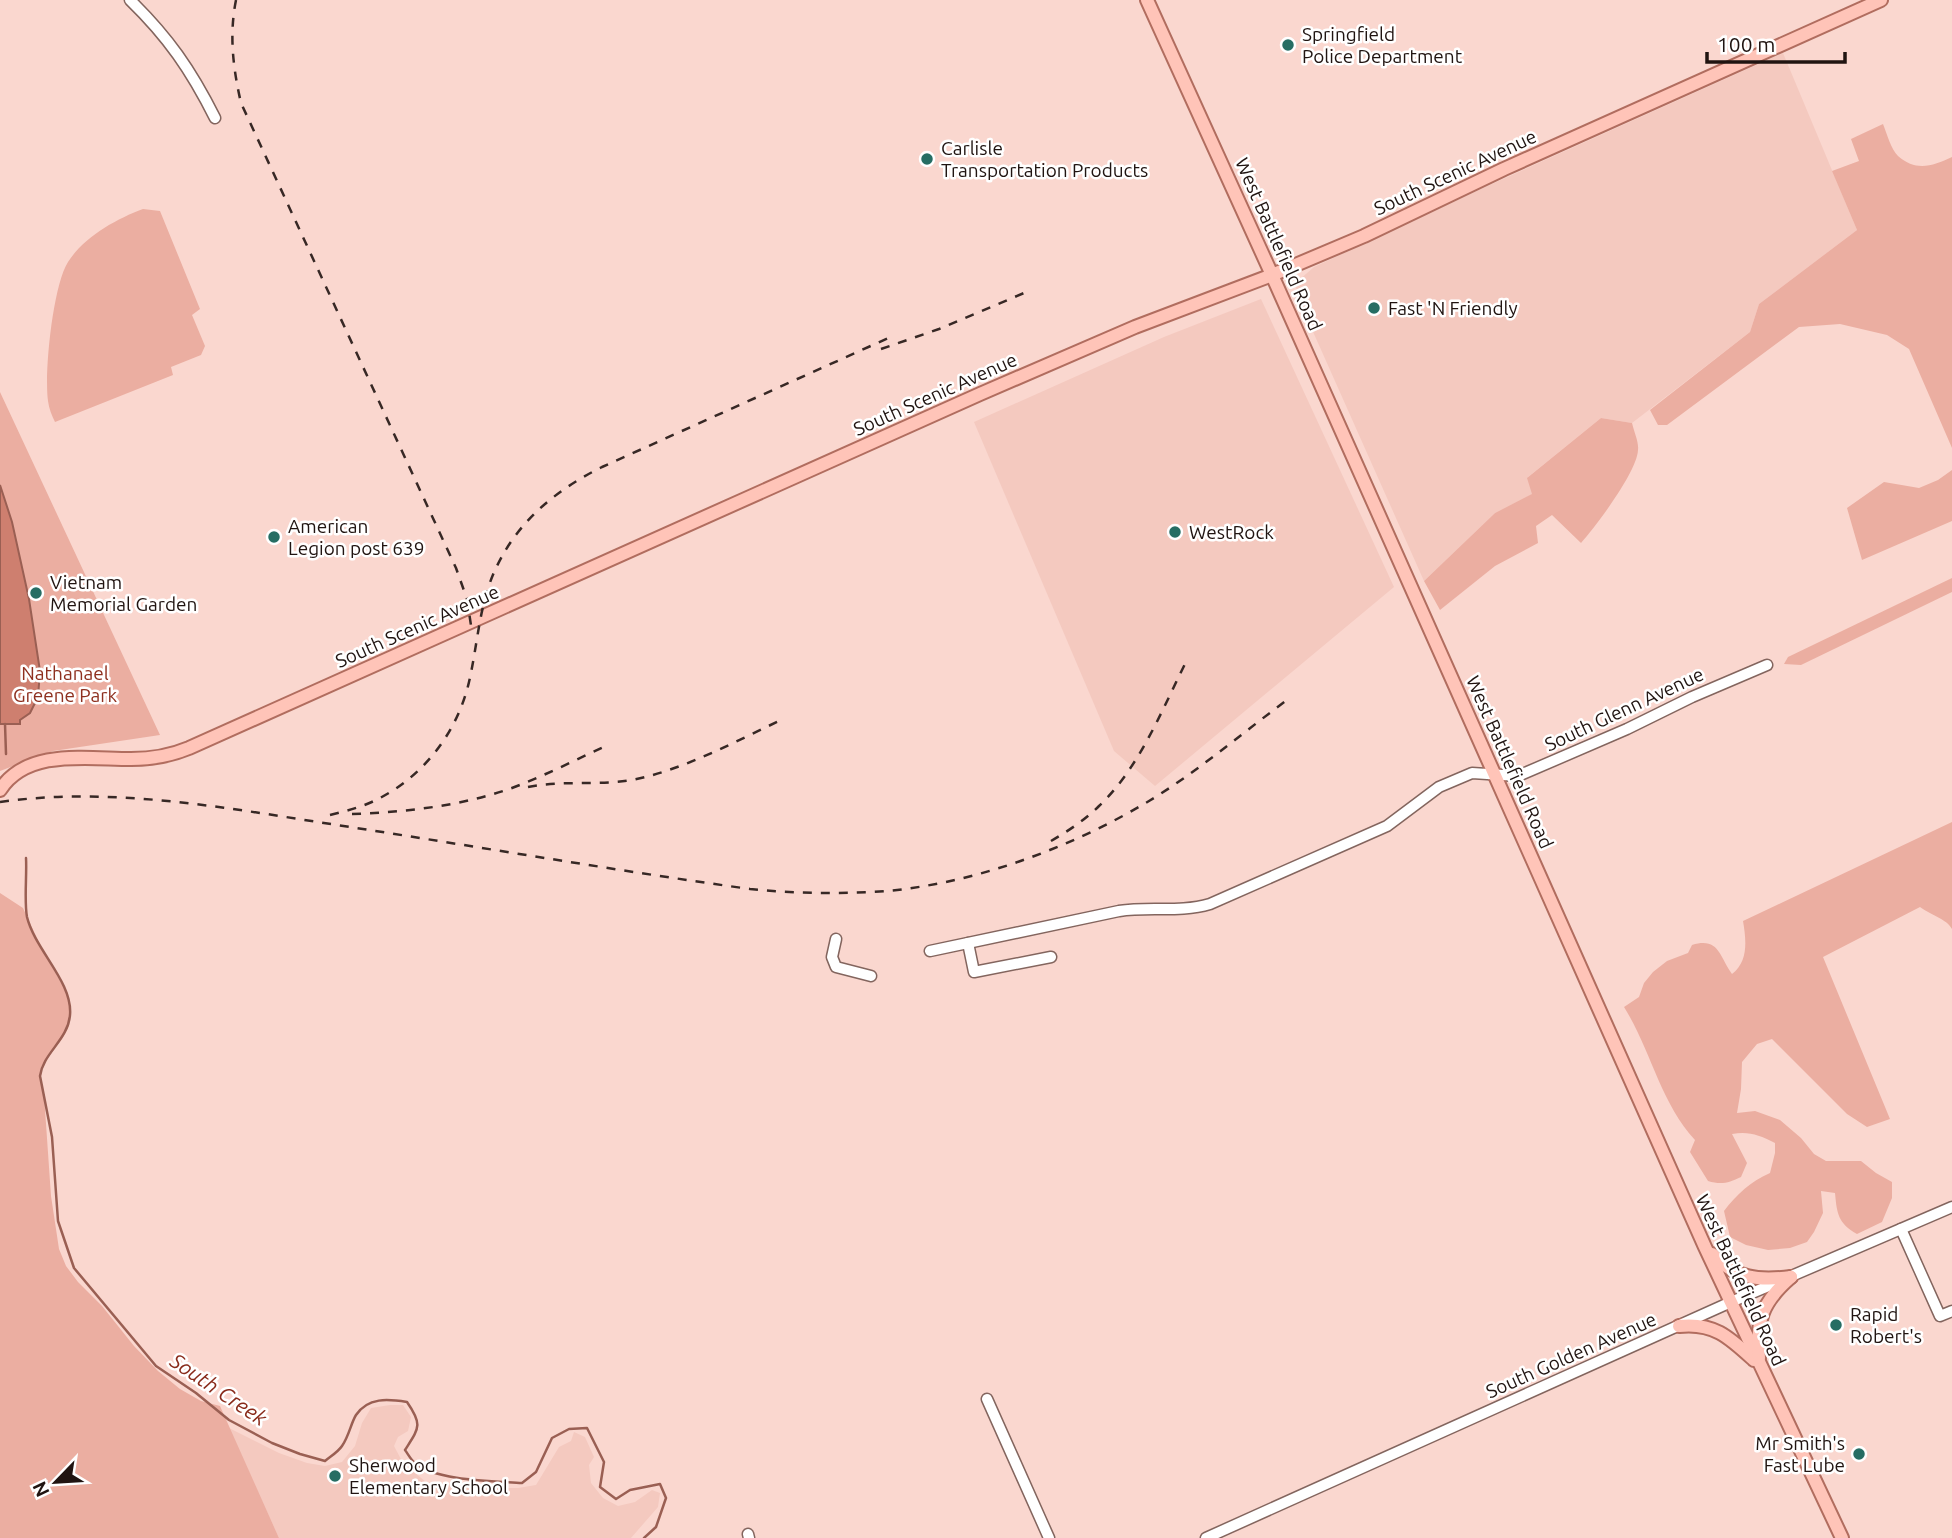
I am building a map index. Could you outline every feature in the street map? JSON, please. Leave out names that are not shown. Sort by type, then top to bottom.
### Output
[{"type":"main road","name":"West Battlefield Road","points":[[1147,0],[1705,1247],[1842,1538]]},
{"type":"main road","name":"South Scenic Avenue","points":[[0,790],[14,774],[42,762],[146,758],[173,754],[189,748],[992,389],[1135,327],[1272,275],[1364,236],[1504,169],[1881,0]]},
{"type":"main road","points":[[1705,1247],[1720,1263],[1738,1274],[1761,1279],[1791,1277]]},
{"type":"main road","points":[[1759,1365],[1761,1314],[1773,1293],[1791,1277]]},
{"type":"main road","points":[[1679,1326],[1697,1325],[1712,1329],[1734,1342],[1759,1365]]},
{"type":"street","points":[[130,0],[174,48],[215,118]]},
{"type":"street","name":"South Glenn Avenue","points":[[930,951],[1119,911],[1182,910],[1210,904],[1387,826],[1439,787],[1472,773],[1518,776],[1767,665]]},
{"type":"street","points":[[836,939],[833,965],[872,976]]},
{"type":"street","points":[[968,943],[974,972],[1051,957]]},
{"type":"street","name":"South Golden Avenue","points":[[1206,1538],[1731,1302],[1952,1207]]},
{"type":"street","points":[[1901,1229],[1940,1317],[1952,1311]]},
{"type":"street","points":[[987,1399],[1049,1538]]},
{"type":"shaded area","points":[[1783,53],[1857,230],[1759,304],[1750,332],[1632,423],[1601,418],[1528,477],[1533,494],[1495,513],[1424,581],[1298,298],[1296,287],[1299,280],[1314,267]]},
{"type":"shaded area","points":[[1261,299],[1394,587],[1155,786],[1114,751],[974,422],[1164,337]]},
{"type":"shaded area","points":[[0,485],[12,522],[29,599],[40,671],[38,697],[30,713],[20,720],[20,724],[0,724]]},
{"type":"shaded area","name":"Sherwood Elementary School","points":[[403,1405],[411,1417],[408,1431],[398,1437],[394,1446],[403,1463],[426,1482],[496,1488],[536,1485],[559,1447],[571,1441],[574,1432],[585,1437],[594,1457],[589,1465],[591,1483],[603,1498],[618,1506],[635,1502],[652,1490],[660,1493],[658,1507],[631,1538],[279,1538],[229,1428],[279,1453],[325,1466],[342,1462],[355,1446],[362,1423],[371,1408]]},
{"type":"green space","points":[[1883,124],[1893,149],[1898,156],[1911,164],[1925,166],[1952,157],[1952,448],[1909,349],[1887,335],[1840,324],[1799,327],[1667,425],[1658,425],[1650,410],[1750,332],[1759,304],[1857,230],[1832,171],[1859,161],[1851,139]]},
{"type":"green space","points":[[143,209],[160,211],[200,309],[192,315],[205,346],[201,355],[171,367],[173,375],[55,422],[48,401],[47,371],[54,309],[63,273],[75,253],[92,237],[122,218]]},
{"type":"green space","name":"Nathanael Greene Park","points":[[0,392],[160,735],[53,751],[0,771]]},
{"type":"green space","points":[[1601,418],[1632,423],[1638,450],[1636,460],[1623,485],[1588,535],[1581,543],[1552,515],[1536,526],[1538,543],[1495,566],[1440,610],[1424,581],[1495,513],[1532,494],[1527,478]]},
{"type":"green space","points":[[1952,470],[1952,521],[1862,560],[1847,508],[1884,482],[1919,488]]},
{"type":"green space","points":[[1952,578],[1952,592],[1801,665],[1784,664],[1788,657]]},
{"type":"green space","points":[[1952,822],[1952,929],[1942,919],[1920,907],[1823,957],[1890,1119],[1867,1127],[1847,1114],[1772,1039],[1757,1044],[1742,1062],[1737,1113],[1755,1111],[1780,1120],[1801,1138],[1814,1154],[1826,1161],[1861,1161],[1892,1182],[1892,1198],[1882,1222],[1857,1234],[1846,1226],[1840,1217],[1835,1193],[1821,1191],[1823,1213],[1807,1242],[1790,1248],[1768,1250],[1746,1245],[1730,1237],[1724,1211],[1744,1189],[1770,1173],[1775,1143],[1754,1134],[1732,1134],[1747,1163],[1741,1177],[1725,1183],[1708,1181],[1690,1152],[1695,1140],[1664,1093],[1624,1007],[1639,997],[1644,983],[1653,972],[1667,961],[1688,953],[1692,945],[1701,943],[1713,946],[1732,974],[1744,956],[1743,921]]},
{"type":"green space","points":[[0,893],[23,908],[68,995],[71,1012],[69,1026],[41,1067],[40,1076],[44,1095],[51,1196],[59,1249],[66,1266],[158,1371],[180,1389],[201,1401],[220,1406],[279,1538],[0,1538]]},
{"type":"waterway","name":"South Creek","points":[[5,724],[6,754]]},
{"type":"waterway","name":"South Creek","points":[[26,858],[27,917],[31,929],[66,990],[69,1003],[70,1015],[65,1032],[46,1060],[40,1076],[52,1137],[58,1221],[74,1268],[156,1366],[229,1420],[272,1443],[325,1461],[342,1446],[354,1418],[361,1409],[379,1401],[407,1402],[412,1410],[417,1426],[405,1450],[414,1462],[424,1469],[466,1479],[522,1483],[536,1472],[552,1438],[569,1429],[587,1428],[604,1462],[600,1487],[616,1499],[630,1490],[660,1484],[666,1498],[656,1527],[644,1538]]},
{"type":"railway","points":[[236,0],[233,52],[241,103],[456,568],[467,599],[472,632]]},
{"type":"railway","points":[[881,349],[939,329],[1024,293]]},
{"type":"railway","points":[[330,815],[365,805],[393,790],[423,766],[447,736],[469,682],[490,582],[515,536],[540,508],[569,486],[602,467],[895,335]]},
{"type":"railway","points":[[1051,841],[1094,811],[1126,775],[1148,739],[1185,664]]},
{"type":"railway","points":[[0,802],[84,796],[169,801],[750,889],[811,893],[872,892],[908,889],[980,874],[1016,863],[1085,835],[1167,790],[1287,700]]},
{"type":"railway","points":[[528,787],[632,780],[670,770],[779,721]]},
{"type":"railway","points":[[352,814],[434,807],[493,794],[606,746]]},
{"type":"place","name":"Springfield Police Department","points":[[1288,45]]},
{"type":"place","name":"Carlisle Transportation Products","points":[[927,159]]},
{"type":"place","name":"Fast 'N Friendly","points":[[1374,308]]},
{"type":"place","name":"WestRock","points":[[1175,532]]},
{"type":"place","name":"American Legion post 639","points":[[274,537]]},
{"type":"place","name":"Vietnam Memorial Garden","points":[[36,593]]},
{"type":"place","name":"Rapid Robert's","points":[[1836,1325]]},
{"type":"place","name":"Mr Smith's Fast Lube","points":[[1859,1454]]},
{"type":"place","name":"Sherwood Elementary School","points":[[335,1476]]}]
